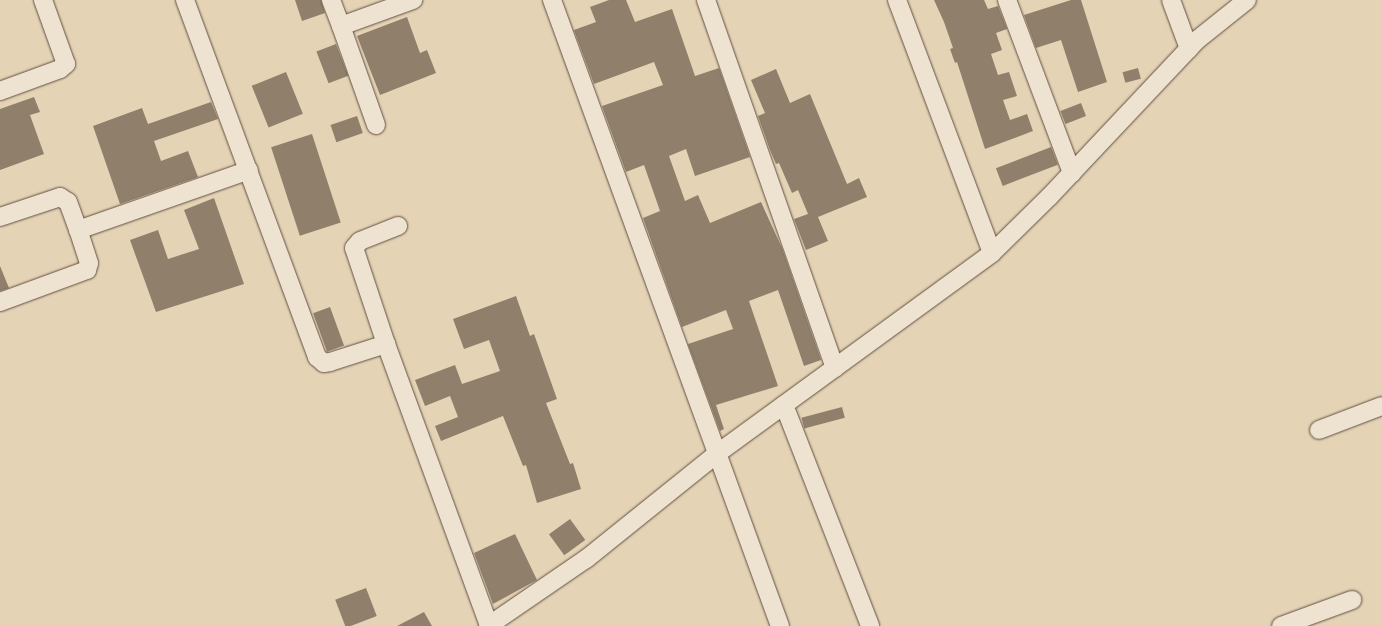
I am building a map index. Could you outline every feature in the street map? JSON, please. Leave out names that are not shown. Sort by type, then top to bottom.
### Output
[{"type":"street","points":[[0,91],[60,69],[66,64],[43,0]]},
{"type":"street","points":[[185,0],[317,357],[324,363],[386,344]]},
{"type":"street","points":[[332,0],[376,125]]},
{"type":"street","points":[[341,26],[413,0]]},
{"type":"street","points":[[552,0],[780,626]]},
{"type":"street","points":[[706,0],[835,368]]},
{"type":"street","points":[[897,0],[992,253]]},
{"type":"street","points":[[1007,0],[1072,172]]},
{"type":"street","points":[[1171,0],[1189,49]]},
{"type":"street","points":[[398,226],[360,241],[354,248],[386,344],[488,626],[586,559],[718,453],[992,253],[1072,172],[1189,49],[1247,0]]},
{"type":"street","points":[[78,230],[249,170]]},
{"type":"street","points":[[0,216],[60,197],[68,202],[89,263],[87,270],[0,302]]},
{"type":"street","points":[[784,405],[870,626]]},
{"type":"street","points":[[1319,430],[1382,406]]},
{"type":"street","points":[[1281,626],[1352,600]]},
{"type":"building","points":[[295,0],[321,0],[325,13],[302,21]]},
{"type":"building","points":[[609,0],[626,0],[635,22],[672,9],[695,76],[719,68],[750,157],[695,176],[686,149],[669,156],[685,201],[698,195],[710,223],[761,202],[782,248],[821,360],[804,366],[778,290],[749,301],[778,386],[716,405],[724,429],[720,431],[688,344],[733,329],[726,310],[682,327],[643,218],[660,211],[644,165],[626,172],[602,106],[663,85],[654,62],[594,84],[574,30],[596,22],[590,7]]},
{"type":"building","points":[[934,0],[984,0],[988,9],[998,6],[1007,29],[996,33],[1002,50],[991,54],[998,75],[1009,72],[1017,96],[1003,100],[1010,120],[1027,114],[1033,131],[985,149],[957,62],[955,63],[950,49],[953,48],[944,22]]},
{"type":"building","points":[[1071,0],[1081,0],[1107,82],[1078,92],[1061,40],[1036,48],[1024,15]]},
{"type":"building","points":[[407,17],[420,53],[427,50],[436,73],[380,95],[357,36]]},
{"type":"building","points":[[336,44],[348,76],[329,83],[316,52]]},
{"type":"building","points":[[1138,68],[1141,79],[1125,83],[1123,72]]},
{"type":"building","points":[[776,69],[790,103],[810,94],[847,184],[859,178],[867,197],[818,217],[828,241],[806,250],[794,219],[808,214],[798,190],[792,193],[779,163],[776,164],[770,150],[758,116],[765,113],[751,80]]},
{"type":"building","points":[[286,72],[303,114],[269,128],[252,86]]},
{"type":"building","points":[[34,97],[40,112],[30,115],[44,154],[0,170],[0,109]]},
{"type":"building","points":[[211,102],[218,119],[154,141],[161,161],[188,151],[198,177],[120,204],[93,126],[142,108],[148,124]]},
{"type":"building","points":[[1081,103],[1086,116],[1065,124],[1060,111]]},
{"type":"building","points":[[357,116],[363,133],[336,142],[331,125]]},
{"type":"building","points":[[312,134],[341,222],[300,236],[271,147]]},
{"type":"building","points":[[1051,147],[1058,165],[1003,186],[996,168]]},
{"type":"building","points":[[214,198],[244,284],[156,312],[130,240],[158,230],[168,259],[199,249],[184,210]]},
{"type":"building","points":[[0,266],[9,288],[0,291]]},
{"type":"building","points":[[516,296],[530,336],[534,334],[557,399],[546,403],[570,464],[573,463],[581,489],[537,503],[526,465],[523,466],[503,416],[441,441],[435,426],[458,417],[450,396],[425,406],[415,380],[455,365],[462,384],[500,371],[489,340],[464,349],[453,319]]},
{"type":"building","points":[[330,307],[344,346],[327,352],[313,313]]},
{"type":"building","points":[[842,407],[845,418],[804,428],[801,418]]},
{"type":"building","points":[[570,519],[585,540],[564,555],[549,534]]},
{"type":"building","points":[[515,534],[537,580],[493,604],[474,553]]},
{"type":"building","points":[[366,588],[377,616],[351,626],[345,626],[335,600]]},
{"type":"building","points":[[424,612],[432,626],[397,626]]}]
